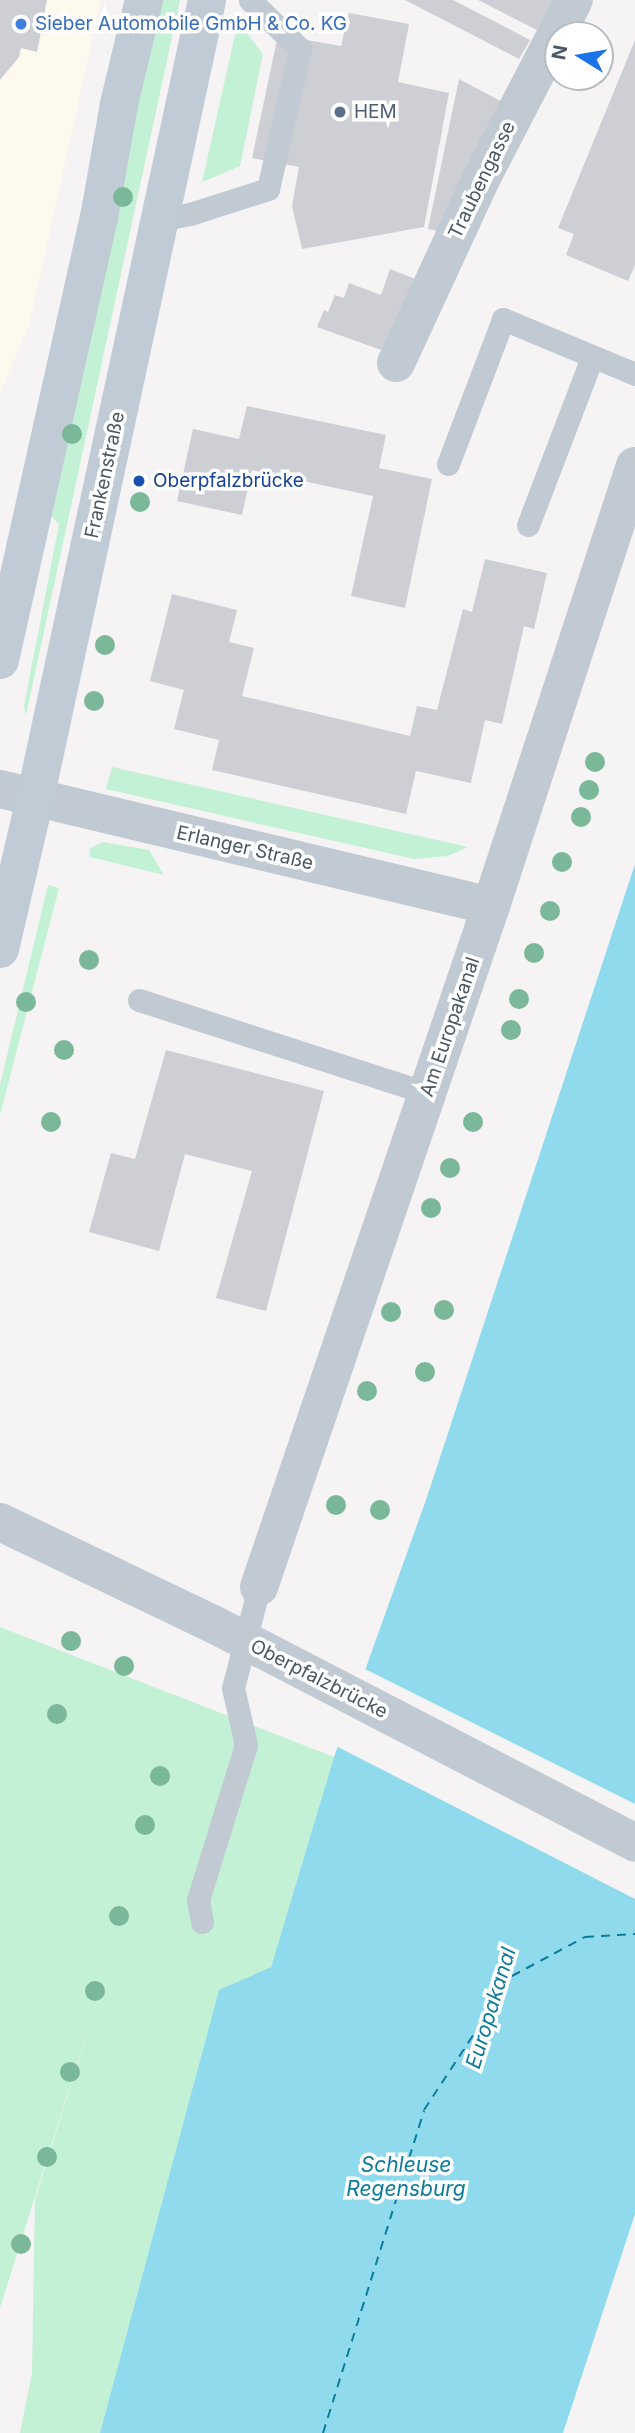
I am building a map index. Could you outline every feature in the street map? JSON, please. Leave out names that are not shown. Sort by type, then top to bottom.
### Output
[{"type":"main road","points":[[0,660],[99,218],[119,104],[144,0]]},
{"type":"main road","name":"Frankenstraße","points":[[0,949],[18,794],[159,220],[207,0]]},
{"type":"street","name":"Traubengasse","points":[[396,363],[480,181],[574,0]]},
{"type":"street","name":"Am Europakanal","points":[[258,1587],[491,906],[635,466]]},
{"type":"street","name":"Erlanger Straße","points":[[18,794],[491,906]]},
{"type":"street","name":"Oberpfalzbrücke","points":[[0,1522],[215,1625],[635,1843]]},
{"type":"lane","points":[[159,220],[190,214],[268,189],[300,49],[250,0]]},
{"type":"lane","points":[[448,464],[503,319],[635,374]]},
{"type":"lane","points":[[528,525],[592,356]]},
{"type":"lane","points":[[139,1000],[427,1093]]},
{"type":"lane","points":[[202,1922],[198,1900],[246,1745],[233,1688],[258,1587]]},
{"type":"shaded area","points":[[0,0],[101,0],[29,326],[0,392]]},
{"type":"green space","points":[[158,0],[180,0],[26,715],[24,706],[59,524],[51,516]]},
{"type":"green space","points":[[238,22],[263,54],[240,166],[202,182]]},
{"type":"green space","points":[[112,767],[468,847],[448,856],[414,859],[106,789]]},
{"type":"green space","points":[[103,842],[149,850],[164,875],[90,857],[89,849]]},
{"type":"green space","points":[[48,885],[59,888],[0,1115],[0,1085]]},
{"type":"green space","points":[[0,1627],[334,1757],[271,1967],[219,1991],[100,2433],[20,2433],[32,2373],[35,2200],[100,1990],[0,2308]]},
{"type":"water","name":"Schleuse Regensburg","points":[[635,864],[635,2214],[563,2433],[100,2433],[219,1990],[271,1967],[334,1757],[427,1497]]},
{"type":"pier","points":[[361,1667],[635,1804],[635,1899],[334,1745]]},
{"type":"building","name":"Sieber Automobile GmbH & Co. KG","points":[[0,0],[47,0],[37,52],[21,48],[19,57],[0,80]]},
{"type":"building","points":[[405,0],[453,0],[530,40],[519,59]]},
{"type":"building","points":[[478,0],[555,0],[541,32]]},
{"type":"building","points":[[349,13],[409,24],[398,82],[449,93],[424,227],[302,249],[292,206],[299,167],[252,158],[278,35],[341,46]]},
{"type":"building","points":[[635,40],[635,265],[628,281],[566,255],[574,234],[558,228]]},
{"type":"building","points":[[459,79],[512,107],[451,234],[428,229]]},
{"type":"building","points":[[390,269],[428,284],[395,355],[317,327],[324,310],[328,312],[335,295],[344,298],[349,283],[381,295]]},
{"type":"building","points":[[247,406],[386,435],[379,468],[432,479],[405,608],[351,596],[373,496],[252,470],[242,515],[177,501],[193,429],[239,439]]},
{"type":"building","points":[[485,559],[547,573],[534,629],[524,626],[502,724],[485,720],[471,783],[416,771],[406,814],[212,770],[219,740],[174,729],[184,690],[150,681],[172,594],[237,610],[229,642],[254,648],[242,696],[410,736],[417,706],[437,710],[463,609],[472,612]]},
{"type":"building","points":[[166,1050],[324,1091],[266,1311],[216,1298],[252,1171],[185,1154],[159,1251],[89,1232],[111,1153],[135,1159]]},
{"type":"ferry route","points":[[323,2433],[424,2110],[512,1976],[585,1937],[635,1934]]},
{"type":"place","name":"Sieber Automobile GmbH & Co. KG","points":[[21,24]]},
{"type":"place","name":"HEM","points":[[340,112]]},
{"type":"place","name":"Oberpfalzbrücke","points":[[139,481]]},
{"type":"water label","name":"Europakanal","points":[[491,2008]]}]
